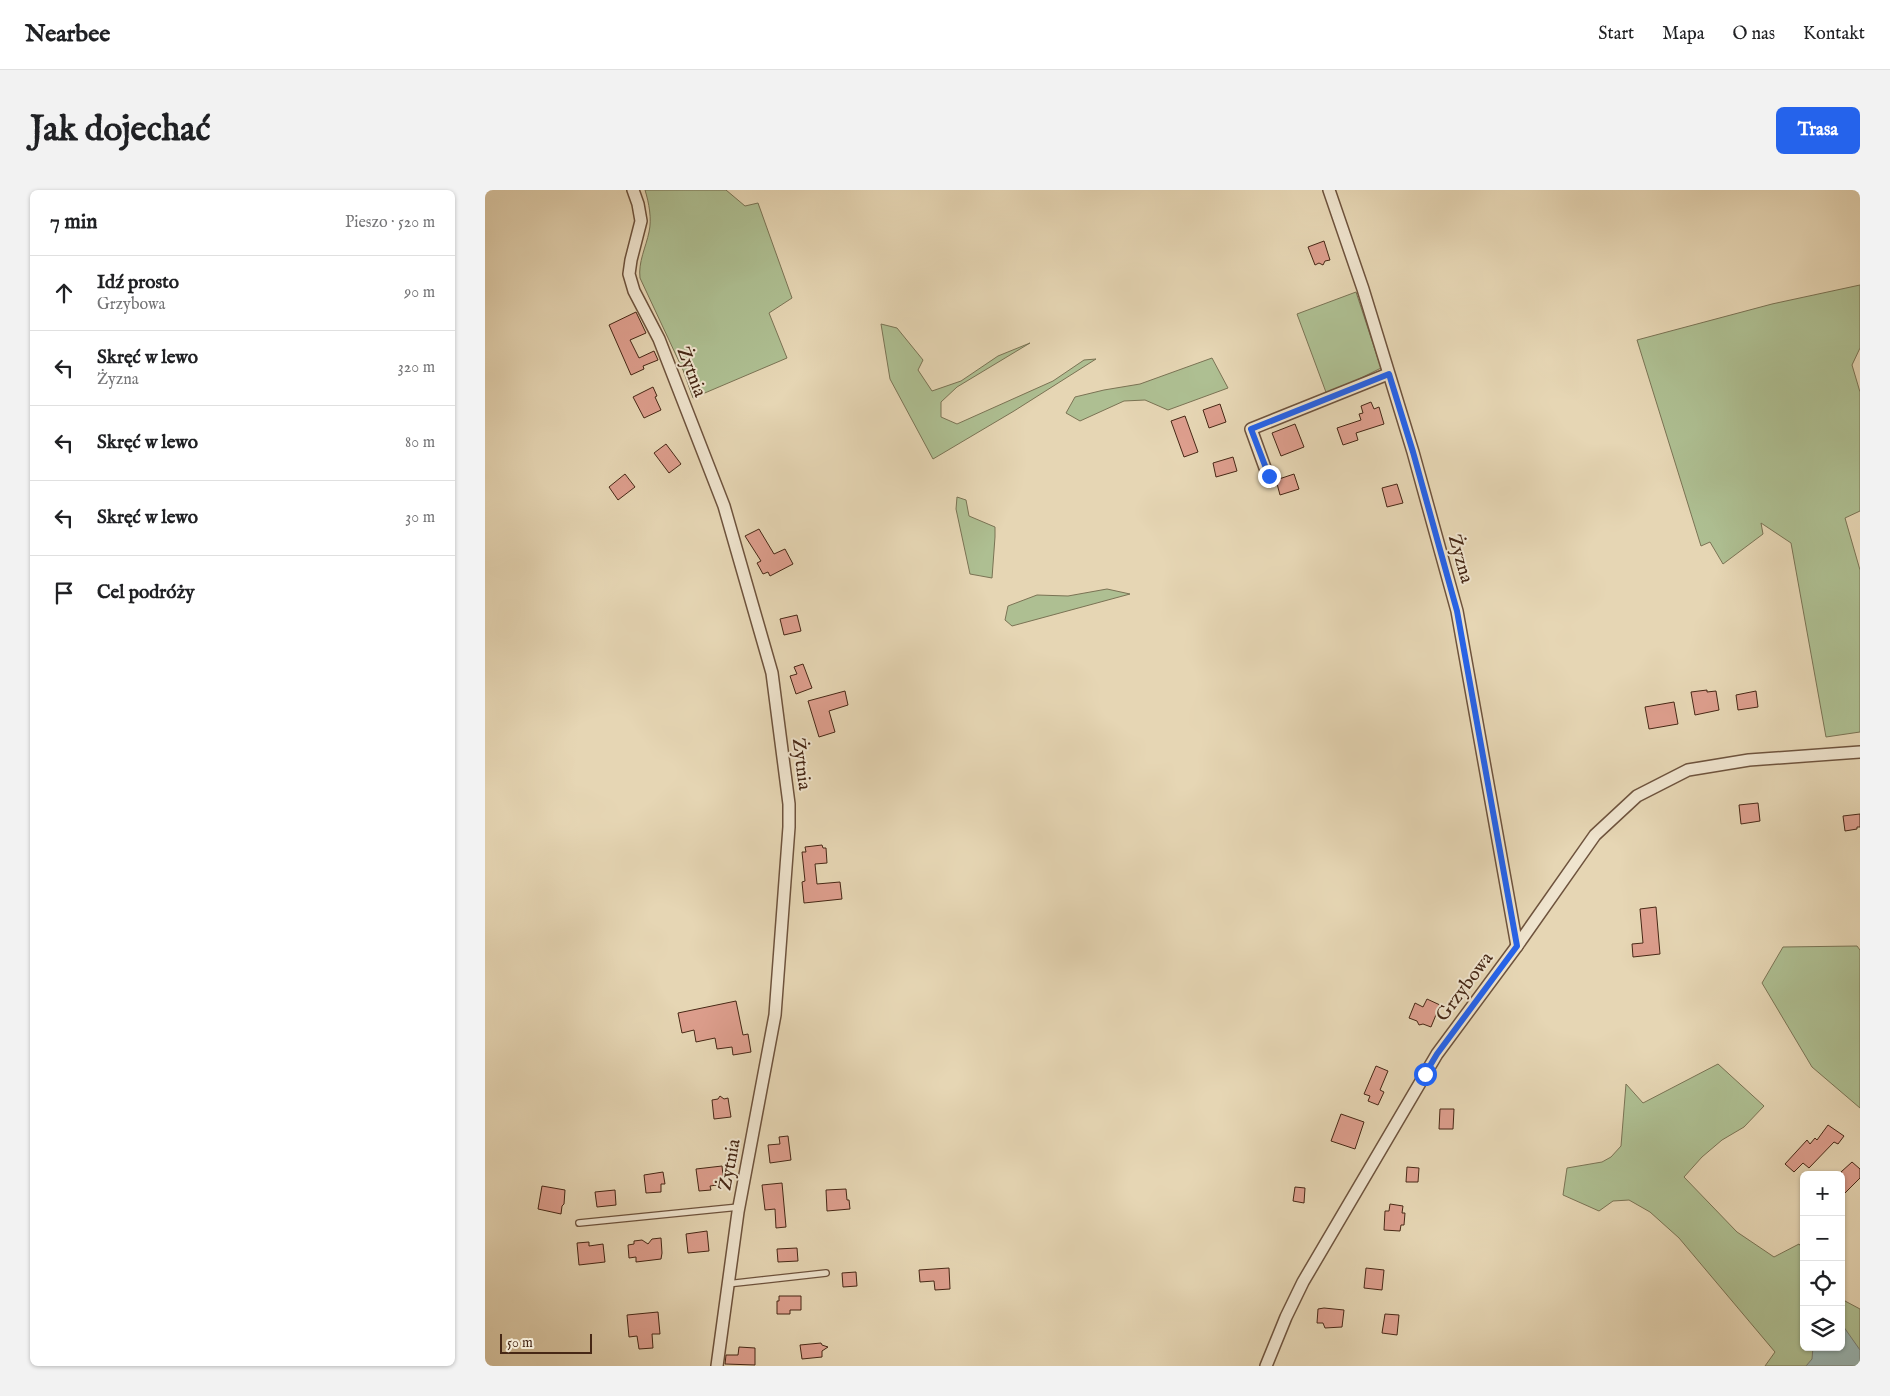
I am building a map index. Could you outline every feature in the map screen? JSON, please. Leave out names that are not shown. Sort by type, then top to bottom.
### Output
[{"type":"street","name":"Żytnia","points":[[633,190],[641,221],[629,274],[634,291],[659,339],[724,506],[772,673],[789,804],[789,827],[775,1015],[739,1207],[717,1366]]},
{"type":"street","name":"Żyzna","points":[[1329,190],[1363,289],[1413,452],[1457,611],[1517,946]]},
{"type":"street","points":[[1269,476],[1251,429],[1389,374]]},
{"type":"street","name":"Grzybowa","points":[[1266,1366],[1303,1282],[1429,1067],[1595,835],[1637,796],[1688,770],[1749,760],[1860,752]]},
{"type":"lane","points":[[579,1223],[739,1207]]},
{"type":"lane","points":[[727,1284],[827,1273]]},
{"type":"green space","points":[[645,190],[726,190],[745,206],[758,203],[792,298],[769,313],[787,358],[693,398],[683,370],[640,278],[641,260],[650,222]]},
{"type":"green space","points":[[1860,285],[1860,348],[1852,365],[1860,392],[1860,511],[1845,518],[1860,570],[1860,732],[1826,737],[1791,543],[1761,523],[1763,534],[1723,564],[1710,542],[1701,546],[1637,340],[1772,304]]},
{"type":"green space","points":[[1356,292],[1381,368],[1327,395],[1297,314]]},
{"type":"green space","points":[[881,324],[897,328],[923,360],[918,370],[932,391],[961,381],[998,356],[1030,343],[957,387],[941,402],[941,417],[957,424],[1053,381],[1084,360],[1096,359],[933,459],[890,379]]},
{"type":"green space","points":[[1212,358],[1228,388],[1168,410],[1145,400],[1124,401],[1080,421],[1066,413],[1075,397],[1140,384]]},
{"type":"green space","points":[[957,497],[966,500],[969,516],[995,527],[992,578],[970,574],[956,509]]},
{"type":"green space","points":[[1107,589],[1130,594],[1012,626],[1005,620],[1008,606],[1037,595],[1068,596]]},
{"type":"green space","points":[[1857,946],[1860,950],[1860,1108],[1812,1067],[1762,983],[1783,947]]},
{"type":"green space","points":[[1718,1064],[1764,1106],[1744,1127],[1722,1140],[1702,1157],[1684,1177],[1737,1232],[1774,1257],[1799,1244],[1800,1245],[1800,1351],[1845,1351],[1845,1301],[1860,1309],[1860,1366],[1765,1366],[1775,1352],[1679,1238],[1650,1212],[1629,1200],[1613,1201],[1599,1211],[1563,1195],[1567,1168],[1602,1162],[1611,1157],[1621,1146],[1626,1084],[1643,1103]]},
{"type":"water","points":[[1845,1329],[1860,1350],[1860,1366],[1806,1366],[1812,1359],[1813,1351],[1845,1351]]},
{"type":"building","points":[[1324,241],[1330,260],[1325,261],[1323,265],[1319,263],[1315,265],[1308,247]]},
{"type":"building","points":[[636,312],[646,333],[630,340],[639,358],[654,351],[658,360],[643,366],[644,369],[631,375],[609,325]]},
{"type":"building","points":[[653,387],[661,410],[644,418],[633,397]]},
{"type":"building","points":[[1371,402],[1374,409],[1379,407],[1384,424],[1356,433],[1358,440],[1343,445],[1337,428],[1361,420],[1359,414],[1363,413],[1361,406]]},
{"type":"building","points":[[1220,404],[1226,422],[1209,428],[1203,410]]},
{"type":"building","points":[[1185,416],[1198,452],[1184,457],[1171,421]]},
{"type":"building","points":[[1295,424],[1304,447],[1281,456],[1272,433]]},
{"type":"building","points":[[666,444],[681,464],[669,473],[654,453]]},
{"type":"building","points":[[1233,457],[1237,471],[1216,477],[1213,463]]},
{"type":"building","points":[[625,474],[635,487],[618,500],[609,487]]},
{"type":"building","points":[[1294,474],[1299,489],[1280,495],[1276,480]]},
{"type":"building","points":[[1397,484],[1403,503],[1387,507],[1382,488]]},
{"type":"building","points":[[759,529],[774,554],[785,549],[793,564],[770,576],[768,572],[763,574],[757,563],[761,561],[745,536]]},
{"type":"building","points":[[797,615],[801,631],[784,635],[780,619]]},
{"type":"building","points":[[803,664],[812,688],[796,694],[790,676],[797,674],[794,667]]},
{"type":"building","points":[[1707,690],[1707,692],[1716,691],[1719,710],[1695,715],[1691,692]]},
{"type":"building","points":[[845,691],[848,705],[829,711],[835,732],[819,737],[808,701]]},
{"type":"building","points":[[1756,691],[1758,707],[1738,710],[1736,695]]},
{"type":"building","points":[[1674,702],[1678,724],[1649,729],[1645,707]]},
{"type":"building","points":[[1758,803],[1760,821],[1741,824],[1739,805]]},
{"type":"building","points":[[1860,814],[1860,827],[1845,831],[1843,816]]},
{"type":"building","points":[[822,845],[823,848],[826,848],[827,863],[815,864],[817,884],[840,882],[842,899],[804,903],[802,882],[805,881],[802,852],[806,852],[805,847]]},
{"type":"building","points":[[1656,907],[1660,954],[1633,957],[1632,944],[1643,943],[1640,909]]},
{"type":"building","points":[[1427,999],[1440,1005],[1431,1027],[1423,1024],[1419,1025],[1417,1021],[1409,1018],[1415,1003],[1423,1007]]},
{"type":"building","points":[[736,1001],[743,1035],[748,1034],[751,1052],[733,1055],[732,1047],[717,1049],[715,1038],[696,1042],[694,1030],[682,1033],[678,1013]]},
{"type":"building","points":[[1376,1066],[1388,1071],[1380,1090],[1384,1092],[1378,1105],[1368,1101],[1370,1096],[1364,1094]]},
{"type":"building","points":[[720,1096],[724,1099],[728,1098],[731,1117],[714,1119],[712,1100],[718,1099]]},
{"type":"building","points":[[1440,1109],[1454,1109],[1453,1129],[1439,1129]]},
{"type":"building","points":[[1341,1114],[1364,1122],[1355,1149],[1331,1141]]},
{"type":"building","points":[[1828,1125],[1844,1136],[1838,1144],[1834,1142],[1809,1168],[1803,1163],[1794,1172],[1785,1164],[1807,1140],[1810,1144],[1815,1138],[1817,1140]]},
{"type":"building","points":[[788,1136],[791,1160],[770,1163],[768,1145],[780,1144],[779,1137]]},
{"type":"building","points":[[1852,1162],[1860,1169],[1860,1178],[1845,1193],[1845,1171],[1842,1171]]},
{"type":"building","points":[[722,1166],[724,1184],[710,1186],[711,1190],[699,1191],[696,1169]]},
{"type":"building","points":[[1407,1167],[1419,1168],[1418,1182],[1406,1182]]},
{"type":"building","points":[[663,1172],[665,1184],[661,1184],[661,1192],[646,1193],[644,1175]]},
{"type":"building","points":[[782,1183],[786,1227],[776,1228],[775,1209],[765,1210],[762,1185]]},
{"type":"building","points":[[542,1186],[565,1190],[561,1214],[538,1209]]},
{"type":"building","points":[[1295,1187],[1305,1188],[1304,1203],[1293,1201]]},
{"type":"building","points":[[846,1189],[850,1209],[827,1211],[826,1190]]},
{"type":"building","points":[[615,1190],[616,1205],[597,1207],[595,1192]]},
{"type":"building","points":[[1390,1204],[1403,1206],[1402,1213],[1405,1213],[1404,1225],[1401,1225],[1400,1231],[1384,1230],[1385,1211],[1389,1211]]},
{"type":"building","points":[[707,1231],[709,1251],[688,1253],[686,1234]]},
{"type":"building","points":[[661,1238],[661,1259],[636,1262],[636,1257],[629,1258],[628,1245],[634,1244],[634,1241],[642,1240],[648,1244],[652,1239]]},
{"type":"building","points":[[589,1242],[589,1246],[603,1244],[605,1262],[579,1265],[577,1243]]},
{"type":"building","points":[[797,1248],[798,1261],[778,1262],[777,1249]]},
{"type":"building","points":[[949,1268],[950,1289],[935,1290],[934,1281],[920,1282],[919,1270]]},
{"type":"building","points":[[1366,1268],[1384,1270],[1382,1290],[1364,1288]]},
{"type":"building","points":[[856,1272],[857,1286],[843,1287],[842,1273]]},
{"type":"building","points":[[779,1296],[801,1296],[801,1310],[790,1310],[790,1314],[777,1314]]},
{"type":"building","points":[[1318,1309],[1344,1310],[1342,1327],[1325,1328],[1323,1323],[1317,1323]]},
{"type":"building","points":[[658,1312],[660,1334],[652,1334],[653,1348],[639,1349],[637,1336],[629,1337],[627,1315]]},
{"type":"building","points":[[1385,1314],[1399,1315],[1397,1335],[1382,1333]]},
{"type":"building","points":[[821,1343],[828,1347],[822,1351],[822,1357],[802,1359],[800,1345]]},
{"type":"building","points":[[739,1347],[755,1348],[755,1365],[725,1364],[726,1355],[738,1355]]},
{"type":"route","points":[[1269,476],[1251,429],[1389,374],[1413,452],[1457,611],[1517,946],[1437,1054],[1425,1074]]}]
